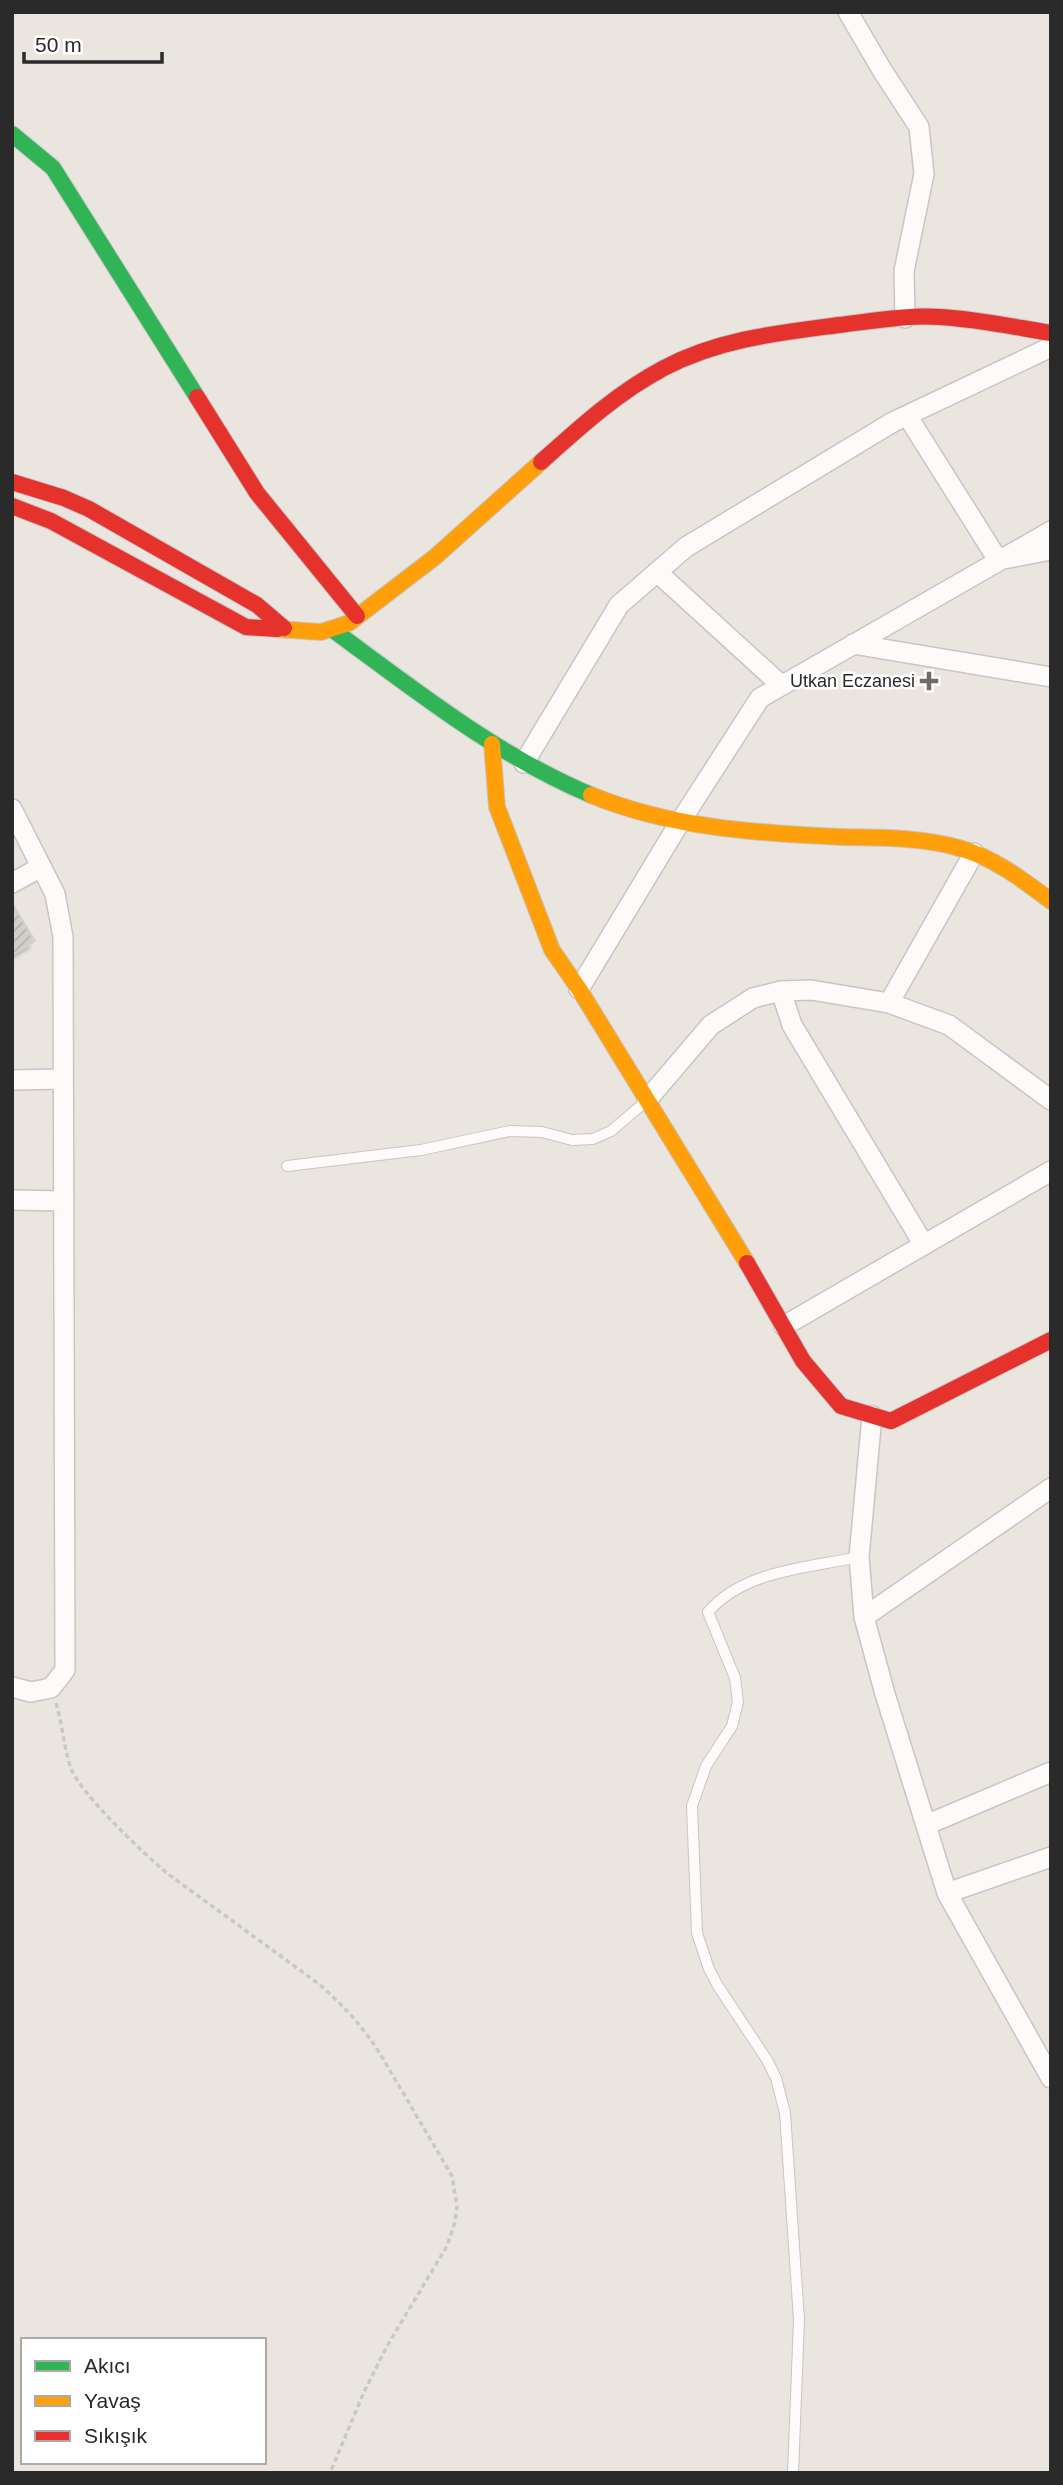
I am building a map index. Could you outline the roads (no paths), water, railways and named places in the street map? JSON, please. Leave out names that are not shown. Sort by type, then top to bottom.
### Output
[{"type":"street","points":[[848,12],[919,127],[924,174],[904,271],[905,318]]},
{"type":"street","points":[[12,134],[53,168],[257,494],[357,616]]},
{"type":"street","points":[[12,506],[51,521],[246,627],[284,628],[307,632],[333,630],[357,616],[435,558],[604,406],[634,384],[700,351],[744,339],[905,318],[966,319],[1051,333]]},
{"type":"street","points":[[524,763],[619,605],[686,547],[893,422],[1051,347]]},
{"type":"street","points":[[908,417],[998,561]]},
{"type":"street","points":[[12,482],[64,498],[89,509],[257,605],[284,628]]},
{"type":"street","points":[[579,989],[680,822],[760,698],[1051,531]]},
{"type":"street","points":[[998,561],[1051,550]]},
{"type":"street","points":[[657,572],[781,685]]},
{"type":"street","points":[[333,630],[492,744],[524,763],[599,799],[680,822],[786,834],[930,841],[974,853],[1000,865],[1051,901]]},
{"type":"street","points":[[853,644],[1051,677]]},
{"type":"street","points":[[492,744],[497,807],[552,950],[647,1100],[803,1361],[841,1406],[891,1421],[1051,1340]]},
{"type":"street","points":[[12,809],[55,894],[63,936],[65,1670],[51,1688],[31,1692],[12,1687]]},
{"type":"street","points":[[889,1003],[974,853]]},
{"type":"street","points":[[12,883],[41,867]]},
{"type":"street","points":[[647,1100],[711,1025],[752,998],[781,991],[811,990],[889,1003],[949,1026],[1051,1100]]},
{"type":"street","points":[[781,991],[792,1025],[924,1245]]},
{"type":"street","points":[[12,1080],[64,1079]]},
{"type":"street","points":[[784,1326],[1051,1171]]},
{"type":"street","points":[[12,1200],[64,1201]]},
{"type":"street","points":[[872,1416],[859,1557],[864,1617],[947,1893],[1051,2078]]},
{"type":"street","points":[[864,1617],[1051,1488]]},
{"type":"street","points":[[926,1825],[1051,1772]]},
{"type":"street","points":[[947,1893],[1051,1857]]},
{"type":"lane","points":[[288,1167],[421,1150],[510,1131],[541,1132],[572,1140],[593,1139],[611,1131],[647,1100]]},
{"type":"lane","points":[[793,2473],[799,2320],[785,2113],[776,2078],[767,2060],[718,1986],[702,1951],[697,1933],[692,1807],[706,1766],[732,1726],[738,1702],[735,1678],[708,1612],[733,1590],[756,1578],[859,1557]]},
{"type":"place","name":"Utkan Eczanesi","points":[[929,681]]}]
